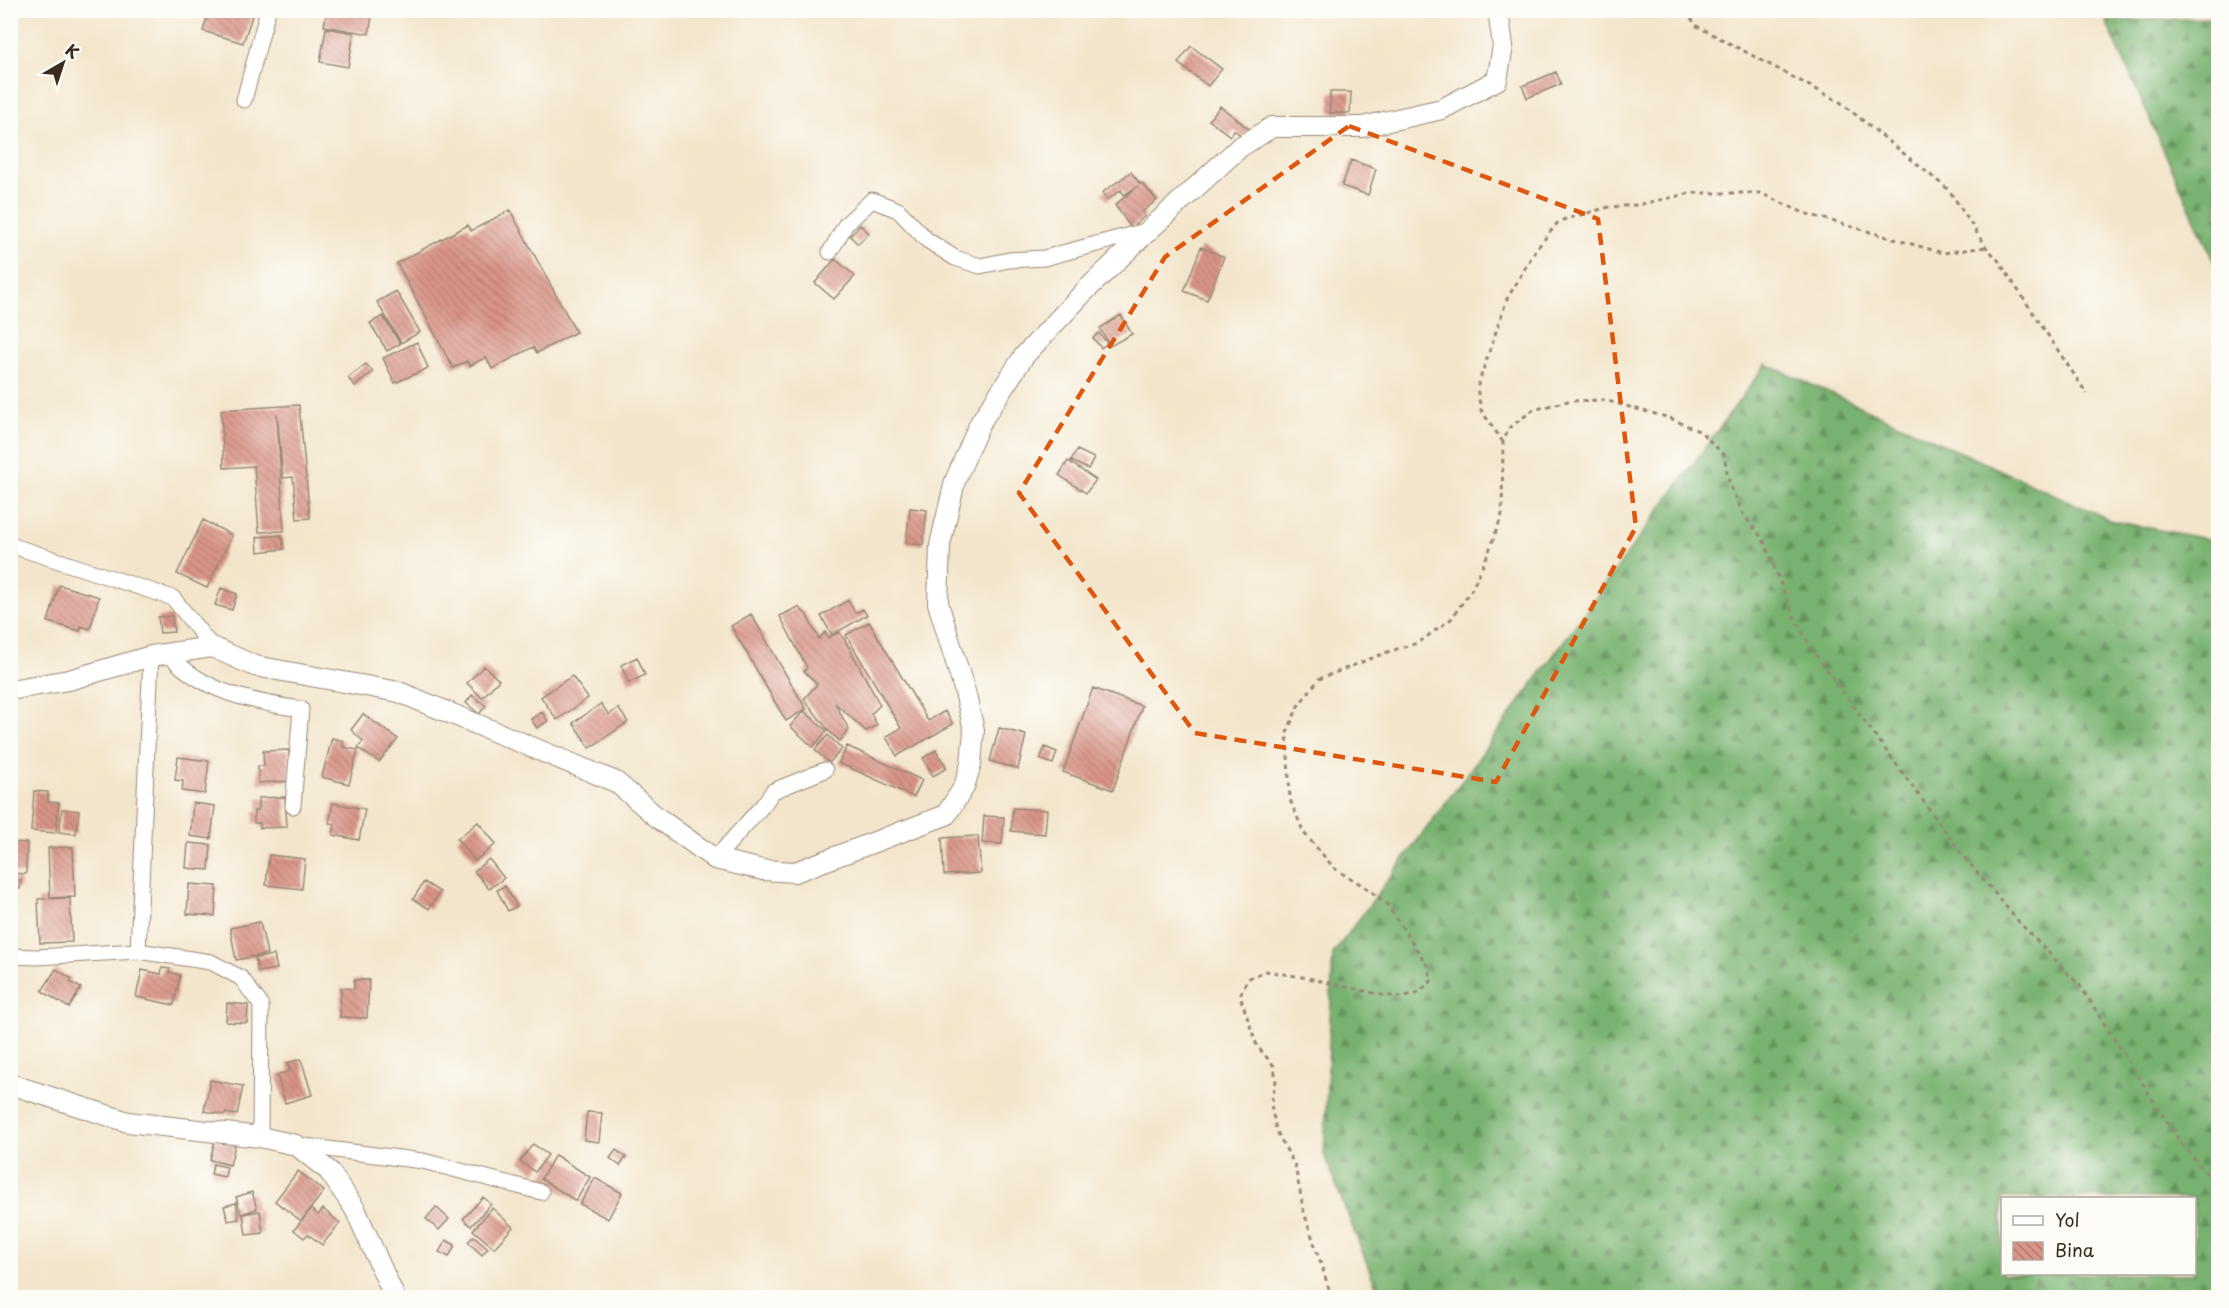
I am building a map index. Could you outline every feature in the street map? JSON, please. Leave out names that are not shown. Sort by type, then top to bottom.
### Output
[{"type":"street","points":[[244,100],[268,10]]},
{"type":"street","points":[[10,545],[173,598],[212,647],[255,666],[399,692],[616,782],[658,818],[715,859],[763,870],[795,872],[946,815],[964,787],[971,764],[974,730],[938,603],[940,545],[956,481],[980,423],[1024,356],[1084,292],[1149,230],[1240,147],[1272,127],[1362,127],[1442,109],[1497,80],[1503,46],[1498,10]]},
{"type":"street","points":[[830,252],[846,224],[872,200],[898,210],[927,240],[955,258],[980,266],[1009,260],[1044,258],[1149,230]]},
{"type":"street","points":[[10,690],[69,680],[159,654],[212,647]]},
{"type":"street","points":[[159,654],[220,691],[262,703],[301,709],[293,806]]},
{"type":"street","points":[[138,951],[159,654]]},
{"type":"street","points":[[715,859],[773,791],[825,770]]},
{"type":"street","points":[[10,956],[37,957],[138,951],[211,962],[241,978],[261,1005],[260,1137]]},
{"type":"street","points":[[10,1084],[128,1122],[260,1137],[296,1145],[423,1161],[541,1192]]},
{"type":"street","points":[[296,1145],[329,1171],[355,1209],[391,1295]]},
{"type":"path","points":[[1687,10],[1695,25],[1840,102],[1949,190],[1986,248],[1998,260],[2087,394]]},
{"type":"path","points":[[1503,442],[1481,410],[1477,388],[1507,299],[1535,251],[1559,221],[1609,207],[1637,205],[1692,193],[1760,193],[1804,213],[1943,253],[1986,248]]},
{"type":"path","points":[[1332,1298],[1304,1212],[1295,1166],[1276,1130],[1271,1104],[1276,1081],[1274,1066],[1257,1046],[1240,996],[1247,979],[1266,971],[1401,997],[1417,993],[1431,982],[1429,968],[1386,903],[1367,888],[1335,869],[1304,833],[1290,800],[1287,733],[1298,706],[1319,679],[1390,651],[1418,643],[1451,619],[1472,589],[1502,515],[1503,442],[1509,428],[1533,410],[1568,401],[1604,400],[1636,407],[1681,422],[1701,432],[1724,455],[1729,483],[1743,514],[1763,539],[1794,617],[1813,651],[1965,858],[2019,922],[2081,987],[2176,1136],[2218,1188]]},
{"type":"highlighted area","points":[[1349,126],[1598,219],[1636,527],[1496,782],[1195,733],[1019,493],[1165,257]]},
{"type":"green space","points":[[2218,18],[2218,271],[2106,21]]},
{"type":"green space","points":[[1766,364],[2113,521],[2218,541],[2218,1297],[1380,1297],[1324,1154],[1333,954]]},
{"type":"building","points":[[209,10],[235,10],[252,16],[243,43],[203,31]]},
{"type":"building","points":[[327,10],[373,10],[369,34],[324,26]]},
{"type":"building","points":[[326,28],[354,33],[348,67],[320,62]]},
{"type":"building","points":[[1191,46],[1222,69],[1208,86],[1178,63]]},
{"type":"building","points":[[1556,72],[1561,84],[1527,98],[1522,86]]},
{"type":"building","points":[[1330,92],[1351,92],[1350,113],[1330,113]]},
{"type":"building","points":[[1220,106],[1249,129],[1243,137],[1234,130],[1230,136],[1209,120]]},
{"type":"building","points":[[1351,160],[1376,169],[1368,195],[1342,186]]},
{"type":"building","points":[[1131,172],[1157,200],[1142,212],[1145,216],[1131,228],[1115,205],[1138,186],[1124,195],[1121,190],[1107,200],[1102,193]]},
{"type":"building","points":[[510,210],[576,332],[537,353],[533,347],[492,369],[486,357],[470,366],[467,361],[453,368],[397,263],[468,225],[471,231]]},
{"type":"building","points":[[860,225],[869,233],[858,244],[850,236]]},
{"type":"building","points":[[1201,247],[1224,257],[1207,300],[1184,291]]},
{"type":"building","points":[[835,259],[855,276],[834,299],[815,283]]},
{"type":"building","points":[[396,291],[420,332],[401,343],[377,302]]},
{"type":"building","points":[[1121,315],[1132,334],[1110,346],[1100,328]]},
{"type":"building","points":[[383,316],[400,344],[387,351],[370,323]]},
{"type":"building","points":[[1099,333],[1107,343],[1101,348],[1093,338]]},
{"type":"building","points":[[417,342],[428,368],[395,383],[383,358]]},
{"type":"building","points":[[366,364],[373,372],[355,386],[348,378]]},
{"type":"building","points":[[299,405],[310,518],[297,519],[293,477],[283,478],[277,414],[284,531],[259,532],[254,466],[224,468],[221,410]]},
{"type":"building","points":[[1077,450],[1094,458],[1088,469],[1071,461]]},
{"type":"building","points":[[1068,461],[1096,480],[1086,493],[1059,475]]},
{"type":"building","points":[[910,508],[927,510],[923,545],[906,543]]},
{"type":"building","points":[[203,520],[232,535],[207,588],[177,574]]},
{"type":"building","points":[[282,535],[284,549],[258,552],[257,537]]},
{"type":"building","points":[[59,585],[99,597],[90,629],[81,626],[80,631],[48,622]]},
{"type":"building","points":[[221,588],[237,594],[232,610],[215,605]]},
{"type":"building","points":[[848,600],[855,613],[863,609],[867,615],[832,635],[821,616]]},
{"type":"building","points":[[798,607],[806,614],[819,639],[825,632],[828,638],[839,632],[845,640],[880,705],[871,714],[877,725],[866,731],[835,703],[849,730],[840,741],[829,731],[804,699],[817,684],[804,671],[807,668],[780,616]]},
{"type":"building","points":[[751,614],[806,709],[786,721],[731,626]]},
{"type":"building","points":[[172,616],[174,632],[160,633],[158,617]]},
{"type":"building","points":[[869,622],[928,721],[945,711],[953,724],[897,756],[886,737],[901,728],[846,635]]},
{"type":"building","points":[[637,657],[645,675],[629,683],[621,665]]},
{"type":"building","points":[[484,666],[499,680],[482,698],[467,683]]},
{"type":"building","points":[[572,676],[588,698],[557,720],[541,697]]},
{"type":"building","points":[[1093,688],[1142,706],[1113,790],[1063,772]]},
{"type":"building","points":[[472,695],[486,706],[479,714],[466,703]]},
{"type":"building","points":[[601,704],[609,715],[618,708],[628,722],[590,748],[573,723]]},
{"type":"building","points":[[804,711],[827,731],[813,747],[790,726]]},
{"type":"building","points":[[542,712],[548,721],[537,728],[531,719]]},
{"type":"building","points":[[363,714],[398,739],[379,762],[358,748],[363,741],[351,730]]},
{"type":"building","points":[[999,728],[1026,735],[1018,769],[990,761]]},
{"type":"building","points":[[828,735],[842,749],[829,763],[815,750]]},
{"type":"building","points":[[332,738],[344,741],[343,747],[358,750],[349,784],[322,777]]},
{"type":"building","points":[[847,746],[922,780],[914,797],[839,763]]},
{"type":"building","points":[[1045,747],[1057,752],[1053,764],[1040,759]]},
{"type":"building","points":[[289,750],[290,781],[258,783],[258,766],[264,766],[263,751]]},
{"type":"building","points":[[936,750],[947,768],[933,776],[923,758]]},
{"type":"building","points":[[178,757],[209,761],[205,794],[182,791],[183,781],[175,780]]},
{"type":"building","points":[[34,791],[48,792],[48,802],[59,803],[56,833],[31,831]]},
{"type":"building","points":[[285,797],[287,827],[260,828],[260,823],[254,823],[254,811],[258,811],[258,798]]},
{"type":"building","points":[[193,803],[215,806],[211,839],[190,836]]},
{"type":"building","points":[[333,803],[365,809],[359,840],[333,835],[335,824],[329,823]]},
{"type":"building","points":[[1013,808],[1047,810],[1045,834],[1011,831]]},
{"type":"building","points":[[62,809],[79,811],[76,834],[59,832]]},
{"type":"building","points":[[984,816],[1004,817],[1002,844],[982,843]]},
{"type":"building","points":[[478,822],[496,844],[475,861],[457,839]]},
{"type":"building","points":[[978,836],[981,873],[944,875],[942,838]]},
{"type":"building","points":[[10,842],[27,843],[26,874],[10,873]]},
{"type":"building","points":[[188,843],[211,845],[209,870],[186,868]]},
{"type":"building","points":[[73,847],[75,897],[50,898],[48,848]]},
{"type":"building","points":[[269,855],[305,859],[302,889],[266,885]]},
{"type":"building","points":[[489,859],[504,878],[489,889],[474,871]]},
{"type":"building","points":[[10,880],[21,880],[20,889],[10,889]]},
{"type":"building","points":[[424,882],[440,892],[429,909],[413,899]]},
{"type":"building","points":[[189,884],[217,886],[215,916],[187,914]]},
{"type":"building","points":[[505,886],[517,906],[508,911],[497,890]]},
{"type":"building","points":[[70,898],[72,942],[40,943],[38,899]]},
{"type":"building","points":[[260,922],[267,954],[236,960],[230,928]]},
{"type":"building","points":[[274,955],[277,969],[258,972],[255,958]]},
{"type":"building","points":[[162,968],[170,969],[169,972],[180,975],[174,1005],[136,997],[142,970],[161,974]]},
{"type":"building","points":[[56,969],[72,979],[70,982],[81,988],[69,1008],[42,991]]},
{"type":"building","points":[[354,980],[369,980],[367,1018],[340,1017],[341,988],[354,989]]},
{"type":"building","points":[[227,1003],[248,1005],[247,1023],[226,1022]]},
{"type":"building","points":[[301,1059],[312,1095],[285,1103],[277,1075],[290,1071],[287,1063]]},
{"type":"building","points":[[210,1080],[243,1086],[237,1115],[204,1111]]},
{"type":"building","points":[[587,1112],[602,1113],[599,1142],[584,1140]]},
{"type":"building","points":[[215,1140],[235,1145],[230,1165],[210,1160]]},
{"type":"building","points":[[533,1144],[548,1155],[535,1172],[520,1161]]},
{"type":"building","points":[[616,1150],[626,1157],[620,1166],[610,1158]]},
{"type":"building","points":[[555,1155],[590,1177],[576,1201],[541,1179]]},
{"type":"building","points":[[213,1164],[227,1167],[225,1177],[211,1174]]},
{"type":"building","points":[[298,1171],[324,1191],[301,1221],[275,1201]]},
{"type":"building","points":[[595,1178],[622,1193],[608,1219],[580,1204]]},
{"type":"building","points":[[252,1192],[257,1209],[241,1214],[236,1197]]},
{"type":"building","points":[[483,1197],[491,1204],[471,1226],[463,1219]]},
{"type":"building","points":[[236,1203],[239,1219],[228,1221],[224,1206]]},
{"type":"building","points":[[436,1207],[449,1219],[439,1230],[426,1219]]},
{"type":"building","points":[[492,1208],[513,1227],[494,1248],[473,1230]]},
{"type":"building","points":[[311,1209],[318,1215],[323,1209],[340,1223],[322,1245],[308,1234],[304,1238],[294,1230]]},
{"type":"building","points":[[260,1211],[263,1233],[246,1235],[243,1214]]},
{"type":"building","points":[[474,1236],[488,1248],[482,1255],[468,1242]]},
{"type":"building","points":[[446,1240],[455,1245],[449,1257],[439,1252]]}]
